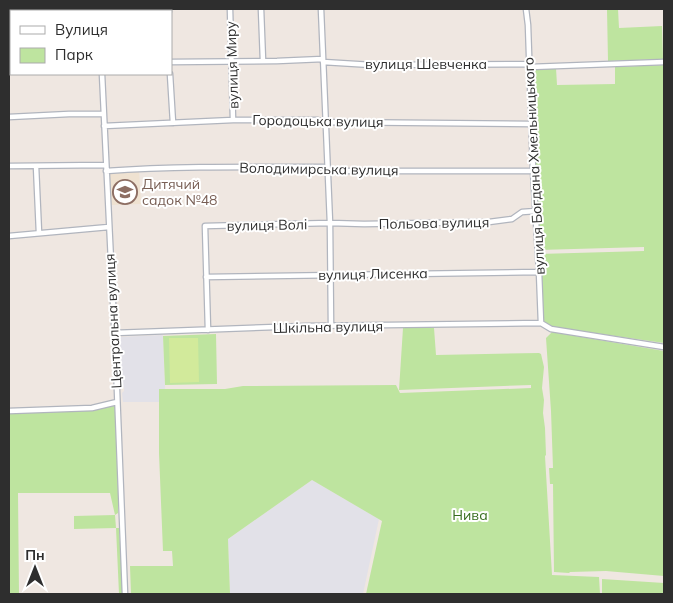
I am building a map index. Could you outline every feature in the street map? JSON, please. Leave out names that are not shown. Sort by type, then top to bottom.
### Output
[{"type":"street","points":[[40,9],[99,10]]},
{"type":"street","name":"вулиця Миру","points":[[230,9],[234,120]]},
{"type":"street","points":[[262,9],[263,61]]},
{"type":"street","points":[[321,9],[330,223],[331,326]]},
{"type":"street","name":"вулиця Богдана Хмельницького","points":[[526,9],[541,323]]},
{"type":"street","name":"вулиця Шевченка","points":[[172,62],[323,60],[372,65],[530,66],[664,62]]},
{"type":"street","name":"Центральна вулиця","points":[[102,75],[125,594]]},
{"type":"street","points":[[170,75],[173,123]]},
{"type":"street","points":[[9,118],[104,114]]},
{"type":"street","name":"Городоцька вулиця","points":[[104,126],[234,120],[531,124]]},
{"type":"street","points":[[9,166],[106,168]]},
{"type":"street","points":[[36,166],[39,233]]},
{"type":"street","name":"Володимирська вулиця","points":[[106,168],[324,167],[327,171],[533,171]]},
{"type":"street","name":"Польова вулиця","points":[[330,223],[489,222],[512,219],[522,212],[536,211]]},
{"type":"street","name":"вулиця Волі","points":[[206,277],[205,226],[330,223]]},
{"type":"street","points":[[9,236],[109,227]]},
{"type":"street","name":"вулиця Лисенка","points":[[206,277],[539,272]]},
{"type":"street","points":[[206,277],[208,330]]},
{"type":"street","name":"Шкільна вулиця","points":[[114,334],[331,326],[541,323],[552,329],[664,347]]},
{"type":"street","points":[[9,410],[92,408],[117,402]]},
{"type":"shaded area","name":"Дитячий садок №48","points":[[139,170],[141,204],[110,205],[109,173]]},
{"type":"shaded area","points":[[162,335],[165,389],[159,389],[159,402],[123,402],[122,393],[124,388],[122,386],[119,337]]},
{"type":"shaded area","points":[[312,480],[379,519],[363,594],[230,594],[228,539]]},
{"type":"green space","points":[[607,9],[618,9],[619,28],[662,26],[663,59],[608,61]]},
{"type":"green space","points":[[664,65],[664,343],[552,327],[544,322],[542,313],[539,254],[644,251],[644,247],[539,250],[532,125],[532,70],[556,68],[557,85],[615,84],[615,67]]},
{"type":"green space","name":"Нива","points":[[403,328],[434,328],[436,355],[541,354],[544,367],[542,388],[552,575],[599,577],[600,594],[366,594],[382,521],[312,480],[228,539],[230,594],[131,594],[130,566],[173,566],[172,551],[163,551],[159,453],[159,389],[225,389],[243,386],[396,385],[400,393],[531,388],[531,385],[399,390]]},
{"type":"green space","points":[[552,332],[664,351],[664,576],[606,571],[554,572],[553,484],[550,484],[549,468],[553,468],[546,338]]},
{"type":"green space","points":[[216,334],[217,384],[165,385],[163,336]]},
{"type":"green space","points":[[169,338],[198,338],[199,382],[170,383]]},
{"type":"green space","points":[[115,405],[118,513],[115,515],[110,493],[18,493],[19,594],[9,594],[9,412],[92,409]]},
{"type":"green space","points":[[115,515],[116,528],[74,529],[74,516]]},
{"type":"green space","points":[[116,528],[119,528],[123,594],[119,594]]},
{"type":"green space","points":[[602,579],[664,583],[664,594],[602,594]]},
{"type":"place","name":"Дитячий садок №48","points":[[125,192]]}]
